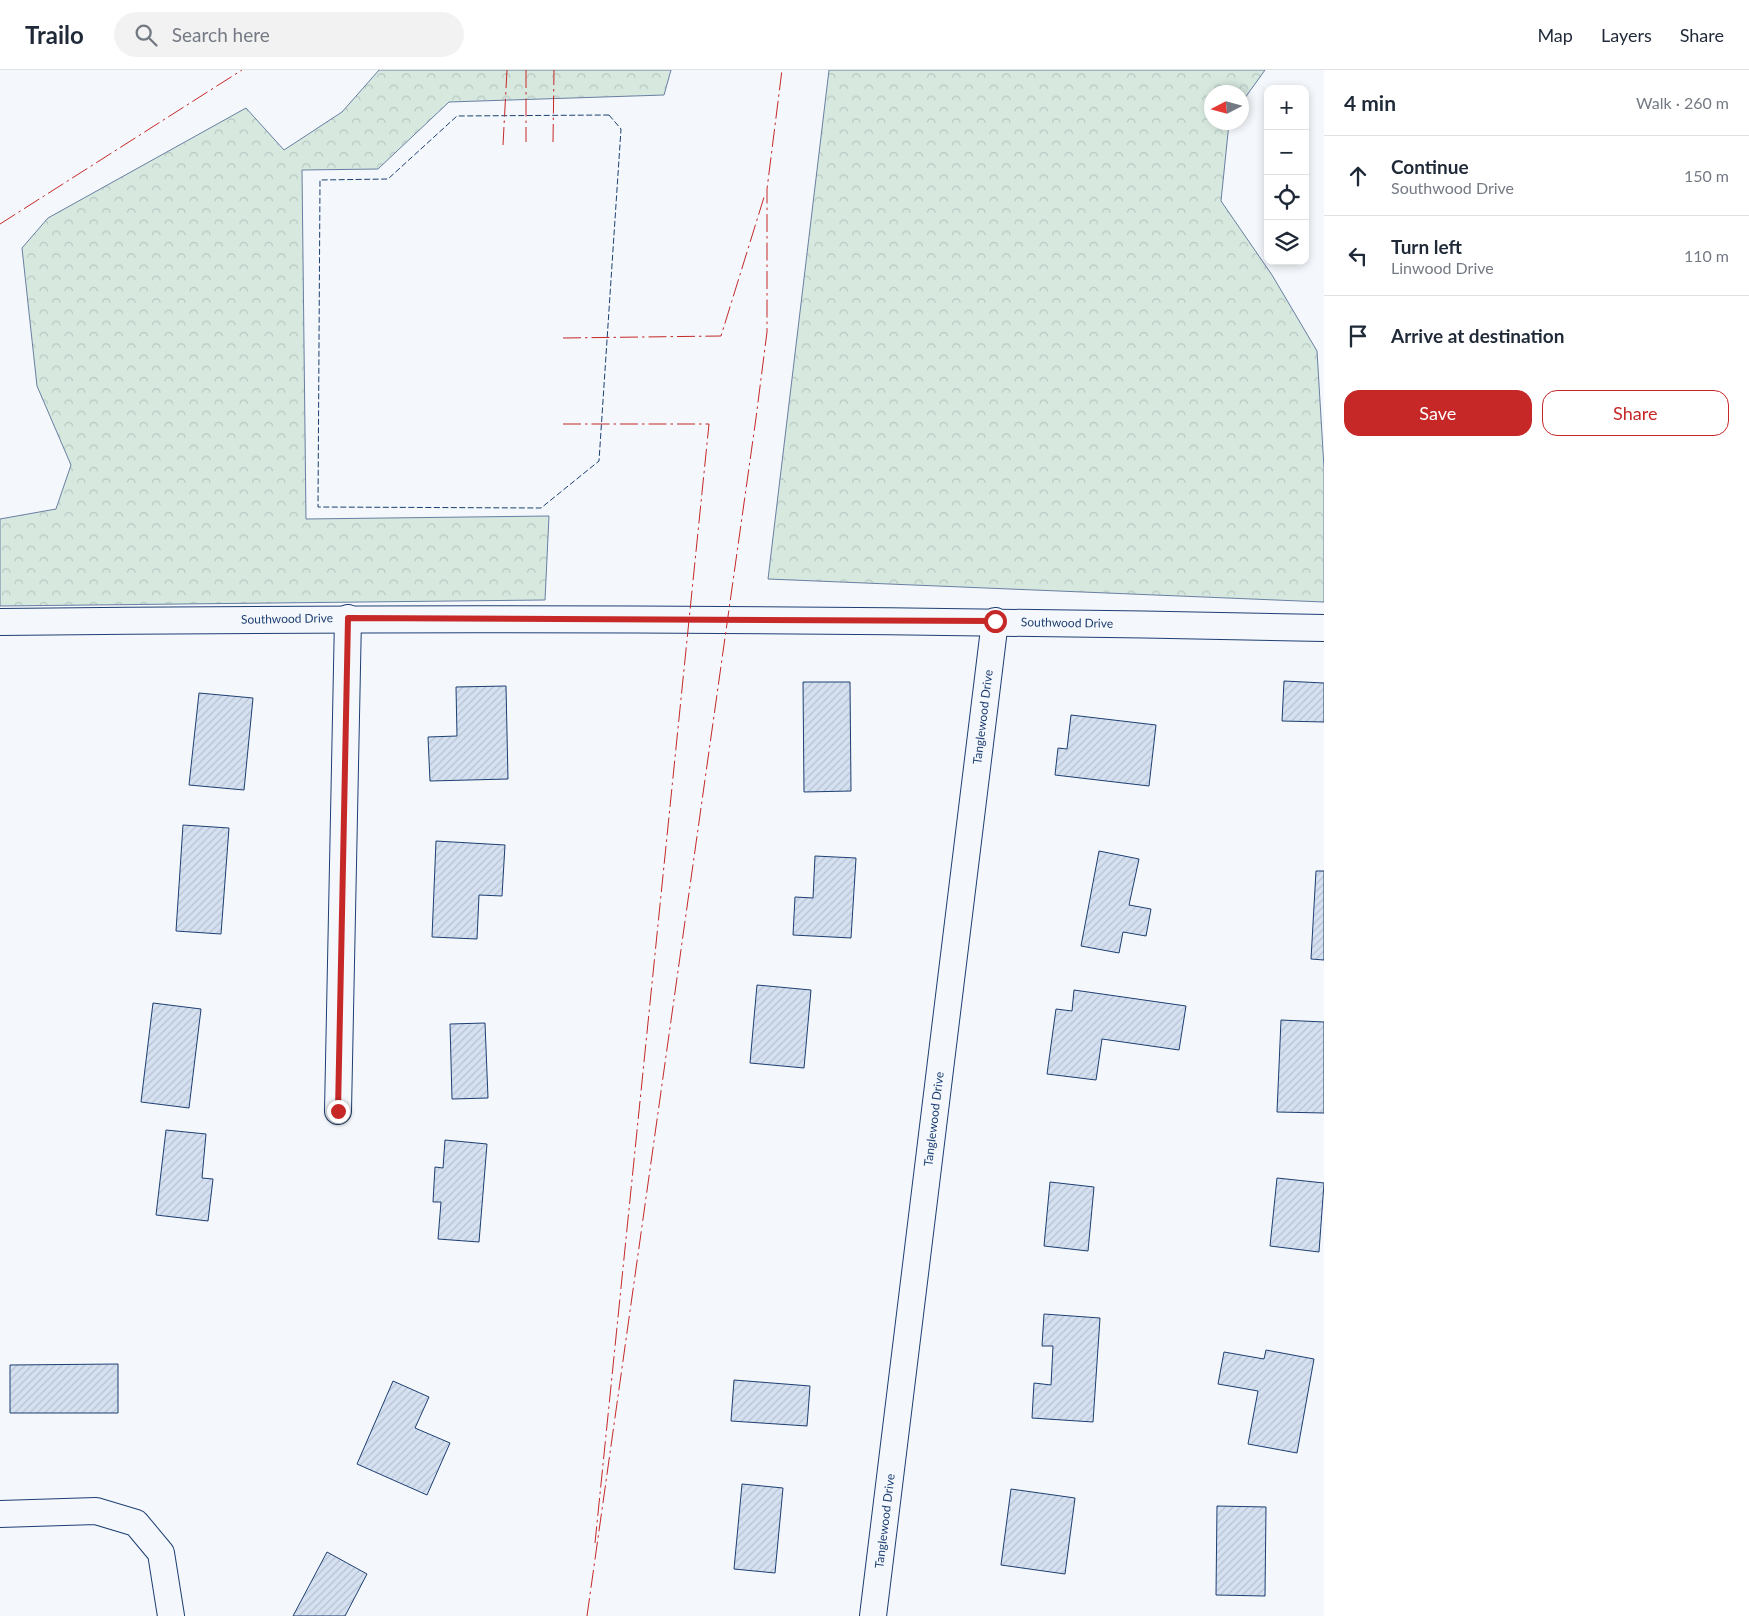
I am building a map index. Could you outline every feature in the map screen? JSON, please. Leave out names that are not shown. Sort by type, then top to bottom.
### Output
[{"type":"street","name":"Southwood Drive","points":[[0,622],[348,618],[995,621],[1324,628]]},
{"type":"street","points":[[338,1111],[348,618]]},
{"type":"street","name":"Tanglewood Drive","points":[[873,1616],[995,621]]},
{"type":"street","points":[[0,1514],[96,1512],[136,1523],[161,1554],[171,1616]]},
{"type":"green space","points":[[379,70],[671,70],[664,95],[449,102],[378,169],[302,170],[306,519],[549,516],[545,600],[0,606],[0,519],[56,509],[71,465],[37,386],[22,248],[48,218],[246,108],[284,150],[342,112]]},
{"type":"green space","points":[[829,70],[1265,70],[1249,92],[1249,85],[1204,85],[1204,130],[1228,130],[1221,201],[1272,275],[1317,351],[1324,468],[1324,602],[768,579]]},
{"type":"building","points":[[1284,681],[1324,683],[1324,722],[1282,721]]},
{"type":"building","points":[[803,682],[850,682],[851,791],[804,792]]},
{"type":"building","points":[[506,686],[508,779],[430,781],[428,737],[457,736],[456,687]]},
{"type":"building","points":[[199,693],[253,698],[244,790],[189,785]]},
{"type":"building","points":[[1071,715],[1156,725],[1149,786],[1055,775],[1058,748],[1067,749]]},
{"type":"building","points":[[183,825],[229,828],[221,934],[176,931]]},
{"type":"building","points":[[436,841],[505,845],[502,896],[479,895],[477,939],[432,937]]},
{"type":"building","points":[[1099,851],[1139,859],[1129,905],[1151,909],[1146,936],[1123,932],[1119,953],[1081,946]]},
{"type":"building","points":[[815,856],[856,858],[851,938],[793,935],[795,897],[813,898]]},
{"type":"building","points":[[1316,871],[1324,871],[1324,960],[1311,959]]},
{"type":"building","points":[[757,985],[811,990],[804,1068],[750,1063]]},
{"type":"building","points":[[1074,990],[1186,1006],[1179,1050],[1102,1039],[1096,1080],[1047,1074],[1056,1009],[1072,1011]]},
{"type":"building","points":[[153,1003],[201,1009],[189,1108],[141,1102]]},
{"type":"building","points":[[1281,1020],[1324,1022],[1324,1113],[1277,1112]]},
{"type":"building","points":[[485,1023],[488,1098],[452,1099],[450,1024]]},
{"type":"building","points":[[166,1130],[206,1134],[202,1178],[213,1179],[208,1221],[156,1215]]},
{"type":"building","points":[[445,1140],[487,1144],[479,1242],[438,1239],[441,1202],[433,1202],[435,1167],[443,1168]]},
{"type":"building","points":[[1277,1178],[1324,1183],[1319,1252],[1270,1246]]},
{"type":"building","points":[[1050,1182],[1094,1187],[1088,1251],[1044,1246]]},
{"type":"building","points":[[1044,1314],[1100,1318],[1093,1422],[1032,1418],[1034,1383],[1051,1385],[1053,1346],[1042,1346]]},
{"type":"building","points":[[1266,1350],[1314,1359],[1297,1453],[1248,1444],[1258,1391],[1218,1384],[1224,1352],[1264,1359]]},
{"type":"building","points":[[118,1364],[118,1413],[10,1413],[10,1365]]},
{"type":"building","points":[[734,1380],[810,1386],[807,1426],[731,1421]]},
{"type":"building","points":[[393,1381],[429,1397],[415,1428],[450,1443],[427,1495],[357,1464]]},
{"type":"building","points":[[742,1484],[783,1488],[775,1573],[734,1569]]},
{"type":"building","points":[[1011,1489],[1075,1498],[1065,1574],[1001,1565]]},
{"type":"building","points":[[1217,1506],[1266,1507],[1265,1596],[1216,1595]]},
{"type":"building","points":[[327,1552],[367,1574],[345,1616],[293,1616]]},
{"type":"fence","points":[[609,115],[621,129],[599,461],[541,508],[318,507],[320,180],[388,179],[457,116],[609,115]]},
{"type":"power","points":[[0,224],[242,70]]},
{"type":"power","points":[[503,145],[507,70]]},
{"type":"power","points":[[526,70],[526,142]]},
{"type":"power","points":[[553,142],[554,70]]},
{"type":"power","points":[[587,1616],[767,332],[767,189],[782,70]]},
{"type":"power","points":[[563,338],[721,336],[765,194]]},
{"type":"power","points":[[563,424],[709,424],[595,1543]]},
{"type":"route","points":[[338,1111],[348,618],[995,621]]}]
